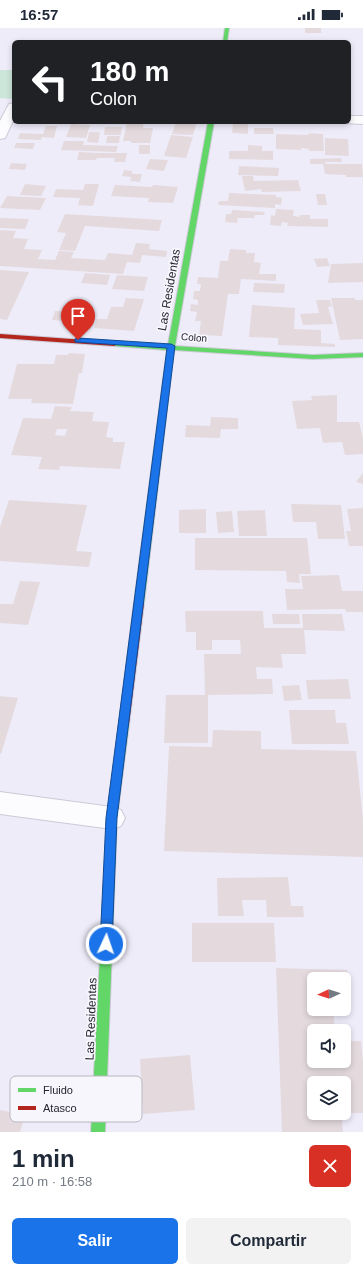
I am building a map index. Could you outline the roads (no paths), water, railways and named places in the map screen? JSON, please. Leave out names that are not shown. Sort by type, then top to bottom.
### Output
[{"type":"main road","points":[[225,40],[227,28]]},
{"type":"main road","name":"Las Residentas","points":[[100,1076],[112,818],[171,346],[211,124]]},
{"type":"main road","name":"Colon","points":[[0,336],[171,346],[313,357],[363,355]]},
{"type":"main road","name":"Las Residentas","points":[[98,1122],[98,1132]]},
{"type":"street","points":[[0,107],[12,108]]},
{"type":"street","points":[[0,135],[12,112]]},
{"type":"street","points":[[351,120],[363,120]]},
{"type":"street","points":[[0,803],[112,818]]}]
